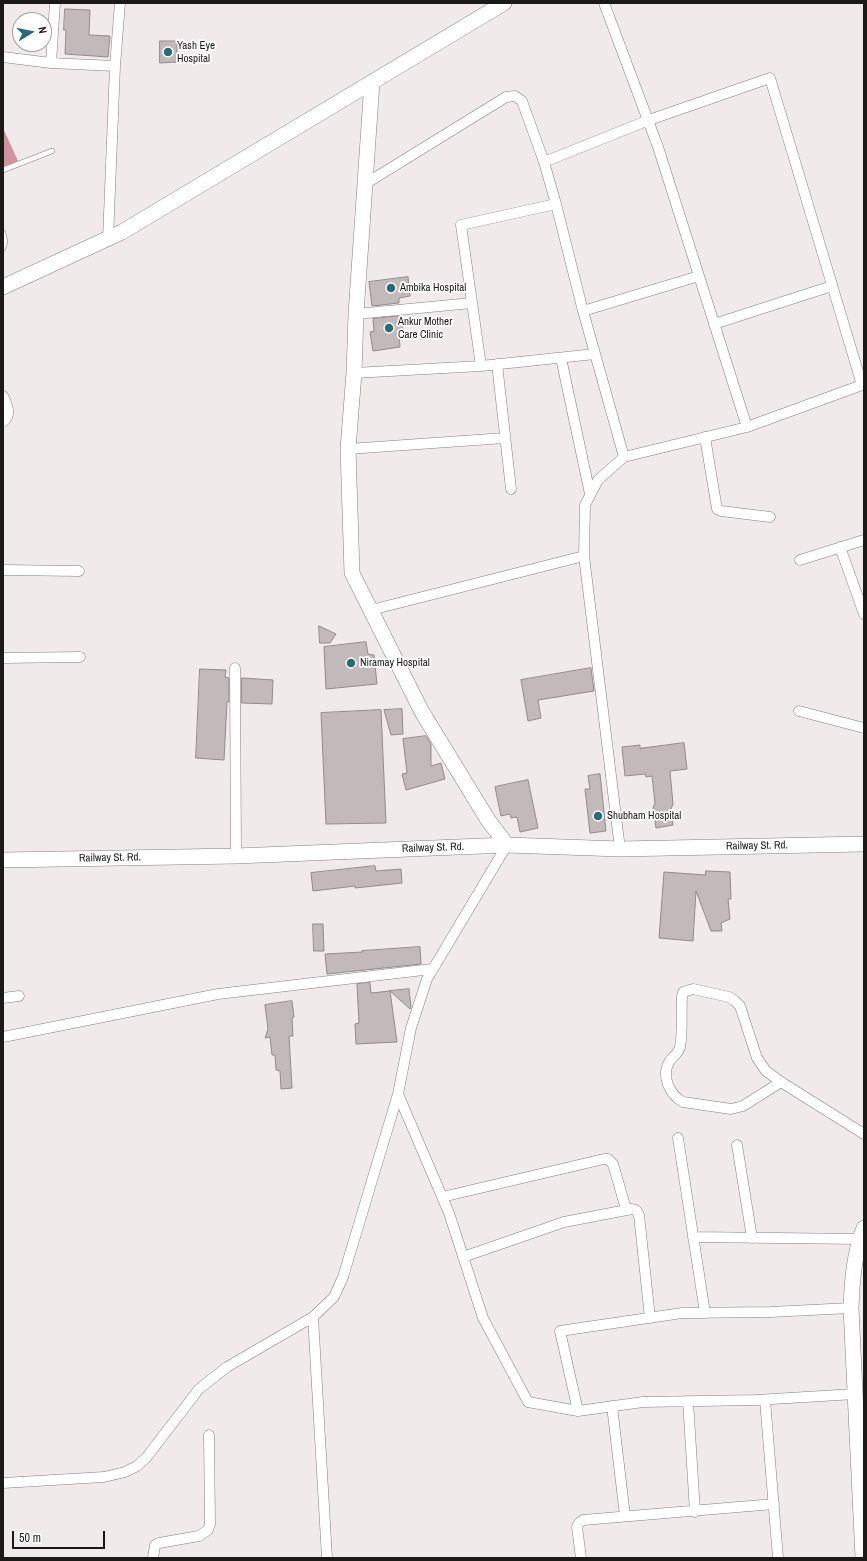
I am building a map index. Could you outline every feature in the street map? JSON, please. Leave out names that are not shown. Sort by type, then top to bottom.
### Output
[{"type":"street","points":[[51,63],[55,3]]},
{"type":"street","points":[[108,239],[115,66],[120,3]]},
{"type":"street","points":[[3,287],[122,232],[504,3]]},
{"type":"street","points":[[604,3],[648,120],[747,427]]},
{"type":"street","points":[[3,57],[51,63],[115,66]]},
{"type":"street","points":[[544,162],[648,120],[770,78],[862,385],[747,427],[624,457],[598,480],[590,494],[585,504],[584,556],[620,849]]},
{"type":"street","points":[[3,1484],[104,1477],[125,1472],[137,1466],[146,1458],[199,1389],[227,1367],[313,1317],[334,1297],[340,1287],[398,1094],[412,1028],[428,979],[432,969],[507,845],[488,820],[422,712],[352,573],[348,449],[372,82]]},
{"type":"street","points":[[365,184],[510,96],[519,98],[522,101],[544,162],[583,311],[624,457]]},
{"type":"street","points":[[481,366],[461,225],[556,204]]},
{"type":"street","points":[[583,311],[699,276]]},
{"type":"street","points":[[714,324],[832,286]]},
{"type":"street","points":[[356,314],[472,303]]},
{"type":"street","points":[[354,373],[481,366],[595,354]]},
{"type":"street","points":[[561,358],[590,494]]},
{"type":"street","points":[[497,364],[511,489]]},
{"type":"street","points":[[3,396],[8,411],[7,419],[3,422]]},
{"type":"street","points":[[705,437],[717,509],[721,511],[770,517]]},
{"type":"street","points":[[348,449],[505,438]]},
{"type":"street","points":[[800,560],[864,540]]},
{"type":"street","points":[[840,548],[864,614]]},
{"type":"street","points":[[371,610],[584,556]]},
{"type":"street","points":[[3,570],[79,571]]},
{"type":"street","points":[[3,658],[80,657]]},
{"type":"street","points":[[235,668],[236,856]]},
{"type":"street","points":[[799,711],[864,728]]},
{"type":"street","name":"Railway St. Rd.","points":[[3,860],[236,856],[507,845],[620,849],[864,844]]},
{"type":"street","points":[[3,1036],[218,994],[432,969]]},
{"type":"street","points":[[781,1082],[743,1106],[731,1109],[683,1102],[677,1099],[669,1087],[666,1079],[666,1069],[680,1048],[683,992],[693,989],[729,997],[735,1001],[740,1006],[757,1058],[761,1065],[781,1082],[864,1134]]},
{"type":"street","points":[[3,998],[19,996]]},
{"type":"street","points":[[398,1094],[449,1213],[483,1318],[528,1402],[578,1411],[643,1402],[765,1400],[855,1394]]},
{"type":"street","points":[[678,1138],[705,1313]]},
{"type":"street","points":[[737,1145],[752,1238]]},
{"type":"street","points":[[442,1197],[608,1159],[613,1164],[626,1209]]},
{"type":"street","points":[[463,1257],[564,1222],[626,1209],[636,1210],[639,1215],[650,1318]]},
{"type":"street","points":[[693,1237],[752,1238],[862,1234],[852,1284],[851,1308],[863,1558]]},
{"type":"street","points":[[578,1411],[560,1331],[682,1313],[851,1308]]},
{"type":"street","points":[[313,1317],[327,1558]]},
{"type":"street","points":[[765,1400],[778,1558]]},
{"type":"street","points":[[688,1401],[695,1512]]},
{"type":"street","points":[[612,1406],[625,1516]]},
{"type":"street","points":[[153,1558],[155,1545],[158,1542],[199,1536],[208,1530],[210,1524],[209,1435]]},
{"type":"street","points":[[581,1558],[577,1527],[579,1523],[587,1519],[695,1512],[774,1504]]},
{"type":"lane","points":[[3,170],[52,151]]},
{"type":"lane","points":[[3,233],[5,242],[3,248]]},
{"type":"shaded area","points":[[3,128],[18,161],[3,167]]},
{"type":"building","points":[[65,9],[90,10],[89,35],[110,36],[108,57],[65,54]]},
{"type":"building","points":[[160,41],[177,41],[177,62],[160,63]]},
{"type":"building","points":[[408,277],[410,296],[399,298],[399,303],[372,306],[369,282]]},
{"type":"building","points":[[401,316],[403,332],[399,333],[400,347],[373,351],[370,332],[374,331],[373,319]]},
{"type":"building","points":[[319,626],[336,634],[330,643],[320,643]]},
{"type":"building","points":[[366,642],[368,654],[374,655],[377,684],[326,689],[324,647]]},
{"type":"building","points":[[591,668],[594,691],[538,700],[541,718],[528,721],[521,680]]},
{"type":"building","points":[[200,669],[226,670],[225,677],[229,678],[229,702],[227,702],[224,760],[196,758]]},
{"type":"building","points":[[242,678],[273,680],[272,704],[242,703]]},
{"type":"building","points":[[402,709],[403,734],[391,735],[384,710]]},
{"type":"building","points":[[381,710],[386,823],[326,824],[321,713]]},
{"type":"building","points":[[426,736],[431,744],[431,766],[441,763],[445,779],[406,790],[402,774],[407,773],[403,739]]},
{"type":"building","points":[[684,743],[687,769],[670,771],[673,825],[656,828],[653,808],[655,803],[652,776],[646,777],[645,774],[625,776],[622,747],[640,745],[640,748]]},
{"type":"building","points":[[600,774],[606,831],[590,833],[585,789],[590,789],[588,776]]},
{"type":"building","points":[[528,780],[538,828],[520,832],[517,817],[511,818],[510,814],[501,816],[495,787]]},
{"type":"building","points":[[375,866],[376,871],[401,869],[402,883],[355,888],[355,886],[313,891],[311,873]]},
{"type":"building","points":[[706,871],[730,872],[731,899],[728,899],[730,919],[721,923],[722,931],[711,931],[696,891],[693,941],[659,938],[664,872],[705,875]]},
{"type":"building","points":[[313,924],[323,924],[324,951],[314,951]]},
{"type":"building","points":[[420,947],[421,964],[327,974],[325,954]]},
{"type":"building","points":[[370,983],[371,993],[390,991],[397,1042],[356,1044],[355,1024],[359,1023],[357,984]]},
{"type":"building","points":[[409,989],[411,1007],[410,1009],[390,991]]},
{"type":"building","points":[[292,1001],[294,1017],[292,1018],[293,1036],[289,1036],[292,1088],[281,1089],[280,1071],[276,1070],[275,1055],[272,1055],[270,1037],[265,1038],[268,1029],[265,1005]]},
{"type":"place","name":"Yash Eye Hospital","points":[[168,52]]},
{"type":"place","name":"Ambika Hospital","points":[[391,288]]},
{"type":"place","name":"Ankur Mother Care Clinic","points":[[389,328]]},
{"type":"place","name":"Niramay Hospital","points":[[351,663]]},
{"type":"place","name":"Shubham Hospital","points":[[598,816]]}]
